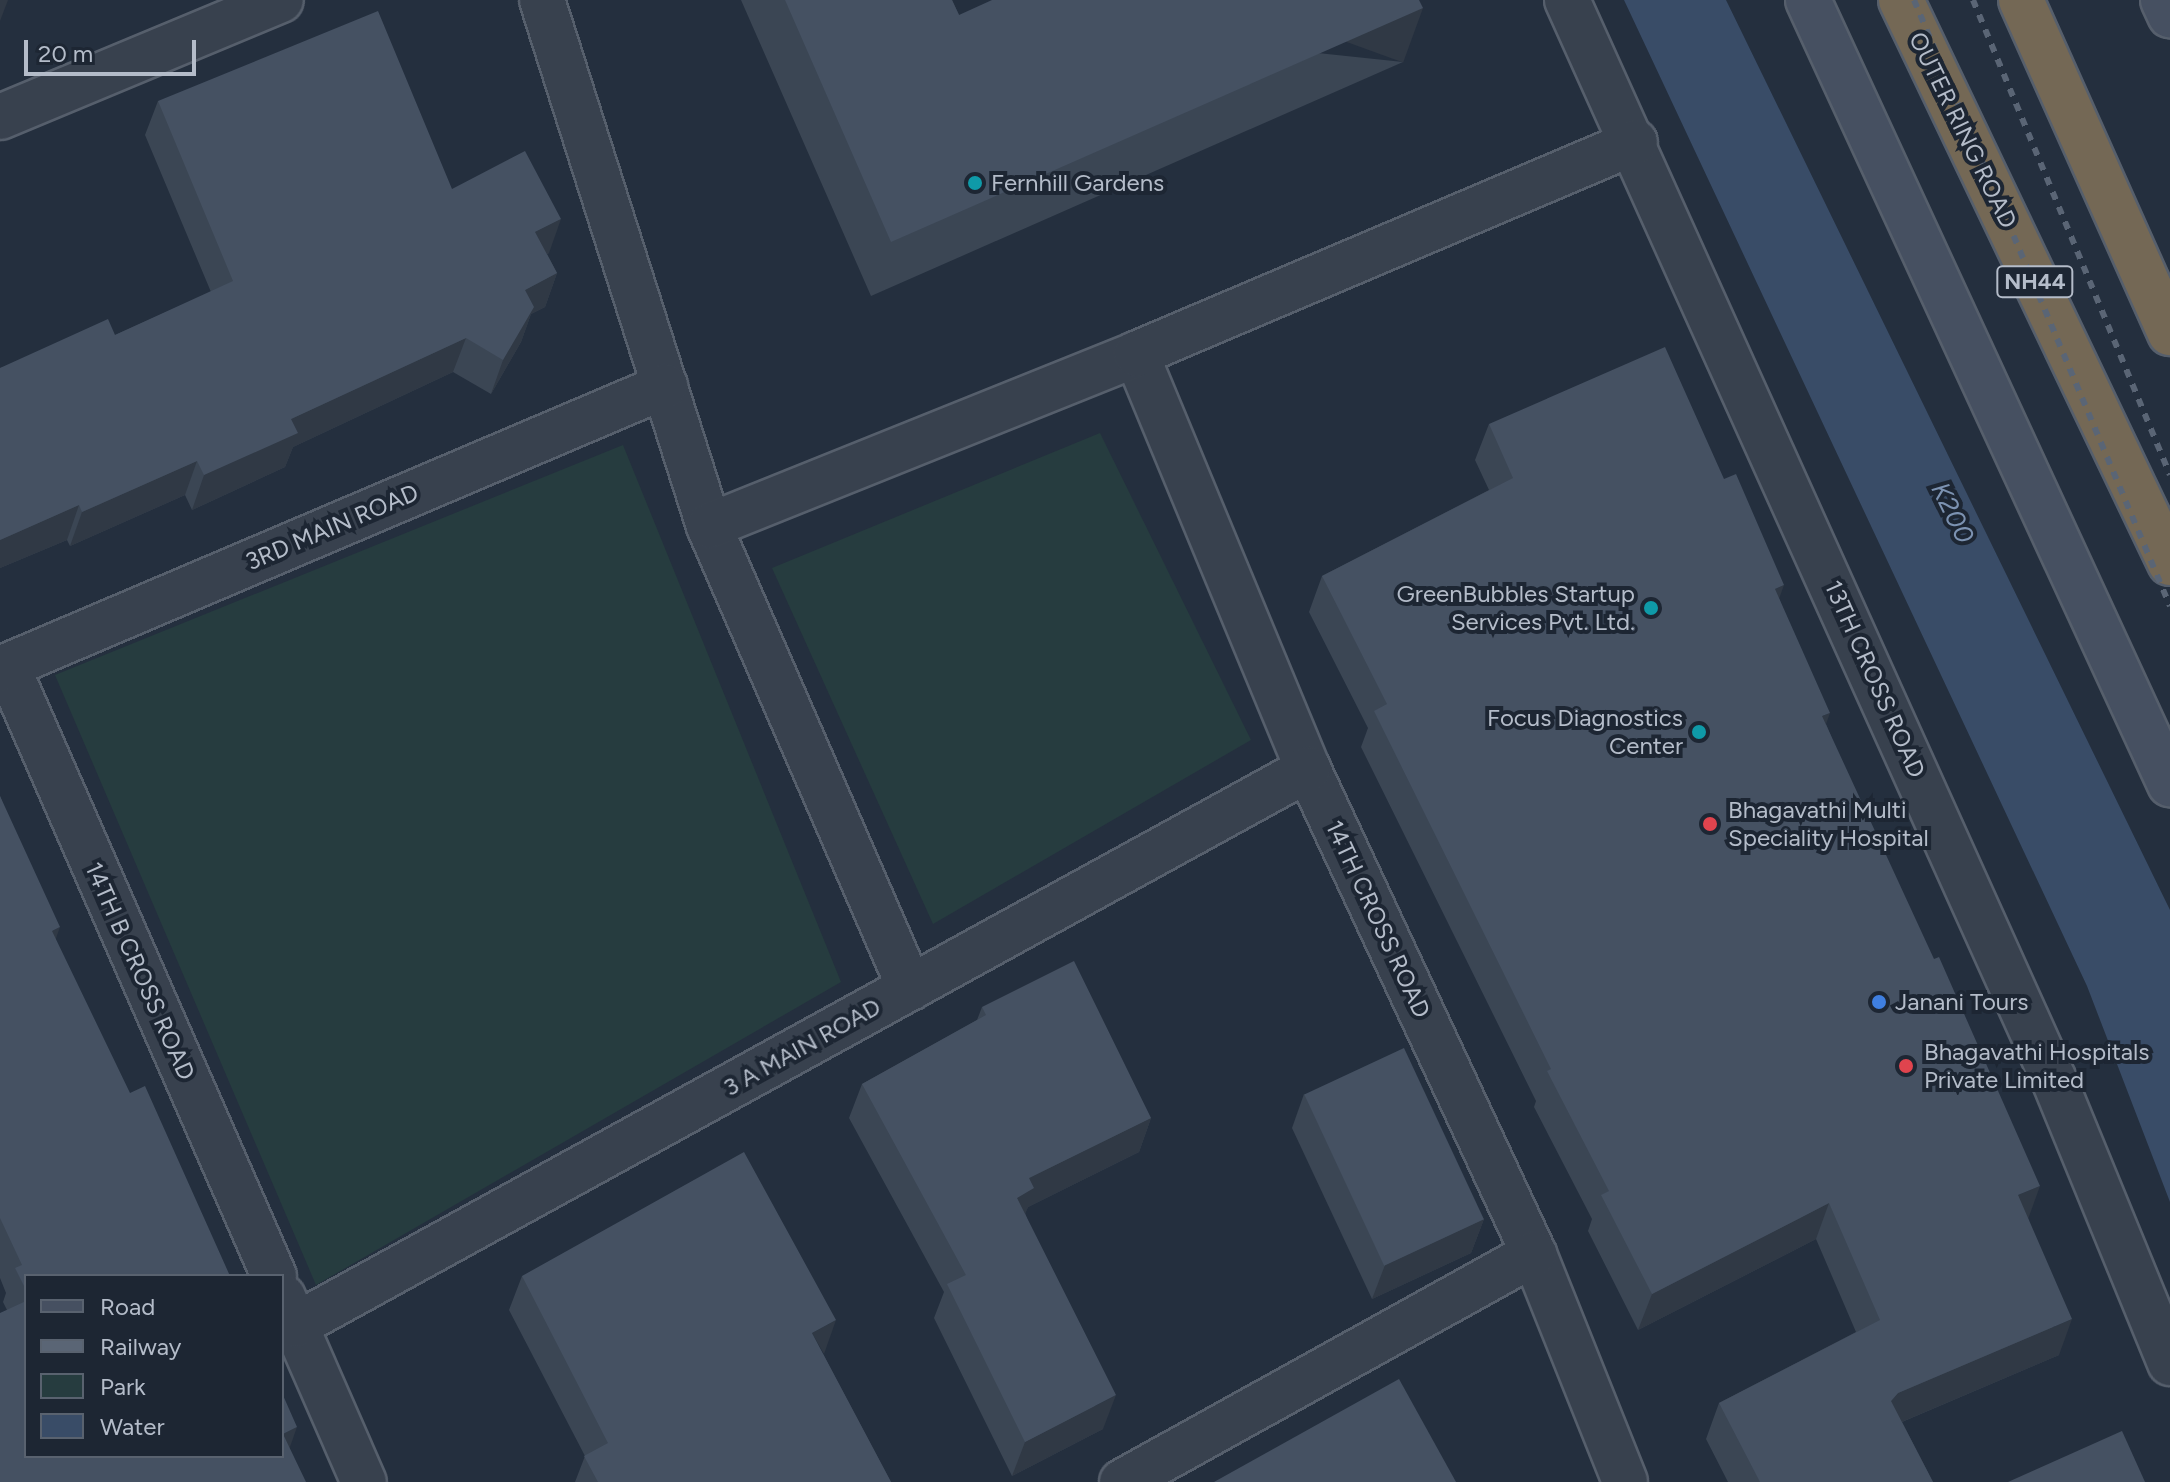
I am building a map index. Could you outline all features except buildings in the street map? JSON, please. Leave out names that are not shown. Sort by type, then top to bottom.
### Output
[{"type":"highway","name":"OUTER RING ROAD","points":[[1901,0],[2170,563]]},
{"type":"highway","points":[[2021,0],[2170,333]]},
{"type":"street","points":[[0,117],[281,0]]},
{"type":"street","points":[[542,0],[709,526],[910,988]]},
{"type":"street","name":"13TH CROSS ROAD","points":[[1567,0],[1635,142],[2054,1080],[2170,1363]]},
{"type":"street","points":[[1808,0],[2170,784]]},
{"type":"street","points":[[2163,0],[2170,15]]},
{"type":"street","points":[[709,526],[1136,354],[1635,142]]},
{"type":"street","name":"14TH CROSS ROAD","points":[[1136,354],[1308,769],[1534,1254],[1625,1482]]},
{"type":"street","name":"3RD MAIN ROAD","points":[[3,668],[665,386]]},
{"type":"street","name":"14TH B CROSS ROAD","points":[[3,668],[273,1274]]},
{"type":"street","name":"3 A MAIN ROAD","points":[[289,1310],[910,988],[1308,769]]},
{"type":"street","points":[[1122,1482],[1534,1254]]},
{"type":"street","points":[[289,1310],[364,1482]]},
{"type":"green space","points":[[1100,433],[1251,740],[933,924],[772,568]]},
{"type":"green space","points":[[623,445],[841,982],[316,1285],[55,675]]},
{"type":"water","name":"K200","points":[[1624,0],[1726,0],[2170,910],[2170,1202],[2087,986]]},
{"type":"railway","points":[[1914,0],[2170,606]]},
{"type":"railway","points":[[1973,0],[2170,475]]},
{"type":"place","name":"Fernhill Gardens","points":[[975,183]]},
{"type":"place","name":"GreenBubbles Startup Services Pvt. Ltd.","points":[[1651,608]]},
{"type":"place","name":"Focus Diagnostics Center","points":[[1699,732]]},
{"type":"place","name":"Bhagavathi Multi Speciality Hospital","points":[[1710,824]]},
{"type":"place","name":"Janani Tours","points":[[1879,1002]]},
{"type":"place","name":"Bhagavathi Hospitals Private Limited","points":[[1906,1066]]}]
